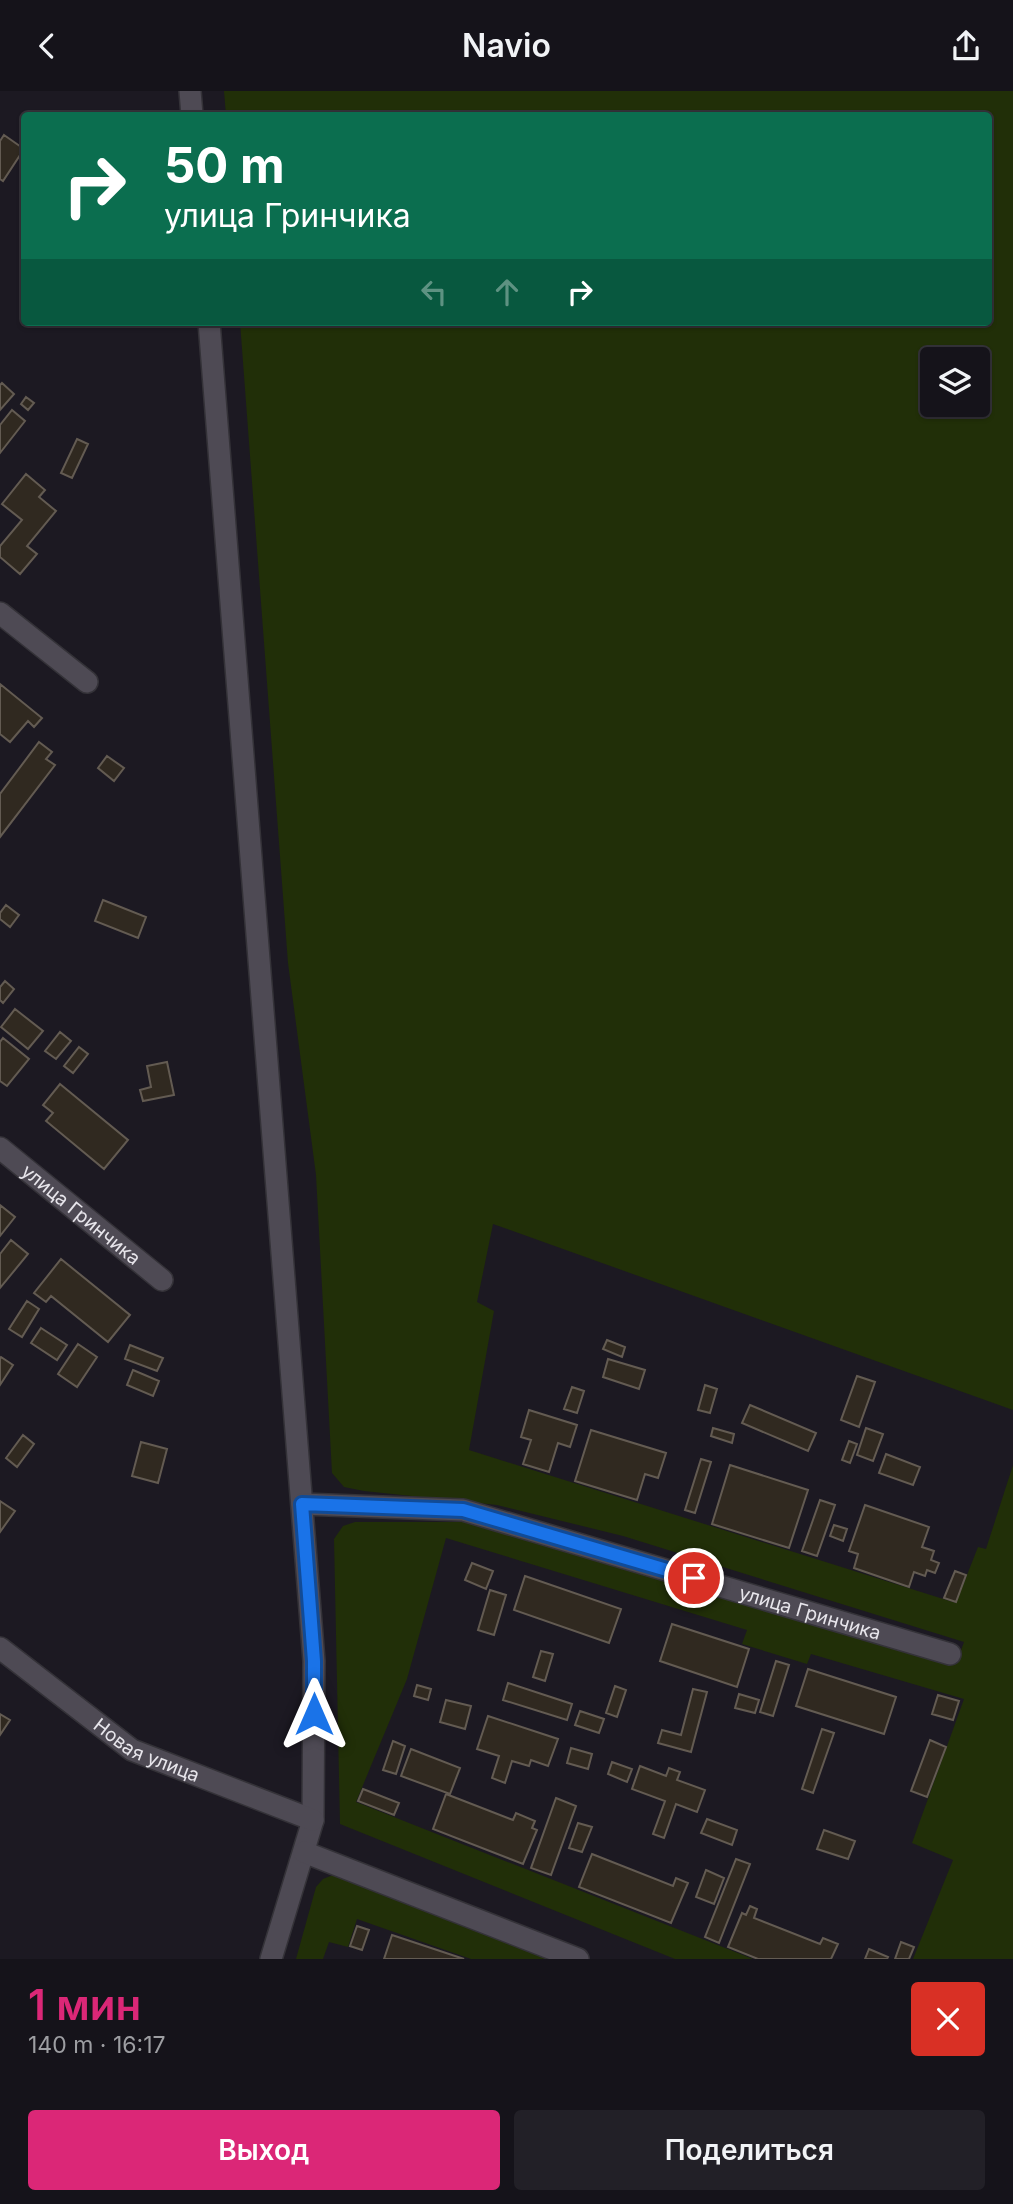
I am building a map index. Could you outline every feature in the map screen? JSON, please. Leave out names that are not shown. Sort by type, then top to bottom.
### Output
[{"type":"street","points":[[190,91],[192,112]]},
{"type":"street","points":[[209,326],[314,1661],[313,1820],[271,1959]]},
{"type":"street","points":[[0,613],[87,682]]},
{"type":"street","name":"улица Гринчика","points":[[0,1148],[162,1280]]},
{"type":"street","name":"улица Гринчика","points":[[302,1504],[463,1510],[950,1654]]},
{"type":"street","name":"Новая улица","points":[[0,1648],[132,1750],[313,1820]]},
{"type":"street","points":[[304,1852],[578,1959]]},
{"type":"green space","points":[[224,91],[1013,91],[1013,1410],[493,1224],[477,1302],[494,1311],[469,1450],[956,1603],[978,1547],[986,1549],[1013,1465],[1013,1959],[913,1959],[953,1860],[912,1843],[964,1699],[811,1654],[807,1664],[742,1644],[747,1630],[446,1538],[407,1679],[356,1802],[753,1959],[675,1959],[340,1824],[334,1539],[343,1526],[355,1522],[472,1522],[604,1554],[956,1664],[964,1642],[623,1536],[497,1505],[344,1487],[332,1473],[316,1175],[288,963],[240,326],[992,326],[992,112],[226,112]]},
{"type":"green space","points":[[333,1875],[345,1875],[567,1959],[471,1959],[357,1919],[348,1947],[329,1942],[323,1959],[296,1959],[316,1887],[323,1879]]},
{"type":"building","points":[[4,135],[21,147],[21,154],[3,181],[0,179],[0,141]]},
{"type":"building","points":[[2,383],[14,394],[0,410],[0,385]]},
{"type":"building","points":[[26,397],[34,403],[28,410],[21,404]]},
{"type":"building","points":[[12,410],[25,421],[0,453],[0,425]]},
{"type":"building","points":[[77,439],[88,444],[72,478],[61,473]]},
{"type":"building","points":[[26,474],[45,490],[39,497],[56,511],[27,546],[37,554],[20,574],[0,557],[0,546],[22,520],[2,504]]},
{"type":"building","points":[[0,684],[42,718],[34,727],[28,721],[10,742],[0,734]]},
{"type":"building","points":[[39,742],[52,752],[46,759],[55,765],[0,837],[0,794]]},
{"type":"building","points":[[107,756],[124,768],[114,781],[98,768]]},
{"type":"building","points":[[103,900],[146,917],[138,938],[95,921]]},
{"type":"building","points":[[6,905],[19,915],[10,927],[0,919],[0,913]]},
{"type":"building","points":[[5,981],[14,989],[3,1003],[0,1000],[0,987]]},
{"type":"building","points":[[15,1009],[43,1031],[28,1049],[1,1027]]},
{"type":"building","points":[[60,1032],[71,1041],[56,1059],[45,1051]]},
{"type":"building","points":[[3,1038],[29,1059],[7,1086],[0,1081],[0,1042]]},
{"type":"building","points":[[79,1047],[88,1054],[73,1073],[64,1066]]},
{"type":"building","points":[[167,1062],[174,1095],[143,1101],[140,1090],[151,1087],[147,1066]]},
{"type":"building","points":[[60,1084],[128,1140],[104,1169],[46,1121],[53,1113],[43,1105]]},
{"type":"building","points":[[0,1205],[15,1217],[0,1236]]},
{"type":"building","points":[[11,1240],[28,1254],[0,1288],[0,1254]]},
{"type":"building","points":[[61,1259],[130,1315],[108,1342],[51,1296],[46,1302],[34,1293]]},
{"type":"building","points":[[27,1301],[39,1309],[22,1337],[9,1329]]},
{"type":"building","points":[[41,1328],[67,1345],[57,1360],[31,1343]]},
{"type":"building","points":[[607,1340],[625,1347],[622,1357],[603,1349]]},
{"type":"building","points":[[78,1344],[97,1357],[77,1387],[58,1374]]},
{"type":"building","points":[[130,1345],[163,1358],[157,1371],[125,1359]]},
{"type":"building","points":[[0,1358],[13,1365],[0,1385]]},
{"type":"building","points":[[608,1359],[645,1370],[639,1389],[603,1377]]},
{"type":"building","points":[[133,1370],[159,1381],[153,1396],[127,1385]]},
{"type":"building","points":[[857,1376],[875,1382],[859,1427],[841,1420]]},
{"type":"building","points":[[705,1385],[717,1389],[710,1413],[698,1410]]},
{"type":"building","points":[[572,1387],[584,1391],[577,1413],[564,1409]]},
{"type":"building","points":[[750,1405],[816,1433],[808,1451],[742,1423]]},
{"type":"building","points":[[529,1410],[577,1425],[570,1447],[558,1443],[549,1472],[523,1464],[531,1440],[521,1437]]},
{"type":"building","points":[[713,1428],[734,1434],[732,1443],[711,1436]]},
{"type":"building","points":[[866,1428],[883,1434],[873,1461],[857,1455]]},
{"type":"building","points":[[591,1430],[666,1453],[658,1478],[645,1474],[637,1500],[575,1481]]},
{"type":"building","points":[[23,1435],[34,1444],[17,1467],[6,1458]]},
{"type":"building","points":[[849,1441],[857,1444],[850,1463],[842,1460]]},
{"type":"building","points":[[141,1442],[167,1449],[158,1483],[132,1476]]},
{"type":"building","points":[[886,1454],[920,1467],[913,1485],[879,1473]]},
{"type":"building","points":[[701,1459],[711,1462],[695,1513],[685,1510]]},
{"type":"building","points":[[730,1465],[808,1490],[789,1548],[712,1524]]},
{"type":"building","points":[[820,1500],[835,1505],[817,1556],[802,1551]]},
{"type":"building","points":[[0,1501],[15,1511],[0,1532]]},
{"type":"building","points":[[865,1505],[929,1527],[922,1547],[934,1551],[931,1560],[939,1563],[935,1573],[927,1570],[925,1576],[914,1572],[909,1587],[854,1568],[858,1554],[849,1551]]},
{"type":"building","points":[[834,1525],[847,1529],[843,1541],[830,1536]]},
{"type":"building","points":[[472,1563],[493,1571],[486,1589],[465,1580]]},
{"type":"building","points":[[955,1571],[966,1575],[956,1602],[944,1598]]},
{"type":"building","points":[[525,1576],[621,1609],[609,1643],[514,1610]]},
{"type":"building","points":[[490,1590],[506,1595],[494,1635],[478,1630]]},
{"type":"building","points":[[672,1624],[749,1649],[737,1687],[660,1661]]},
{"type":"building","points":[[541,1651],[553,1654],[545,1681],[533,1677]]},
{"type":"building","points":[[776,1661],[789,1665],[773,1716],[760,1712]]},
{"type":"building","points":[[808,1669],[896,1697],[884,1734],[796,1706]]},
{"type":"building","points":[[508,1683],[572,1704],[567,1720],[503,1700]]},
{"type":"building","points":[[417,1685],[431,1689],[428,1700],[414,1696]]},
{"type":"building","points":[[615,1686],[626,1690],[617,1717],[606,1713]]},
{"type":"building","points":[[693,1689],[707,1692],[691,1752],[658,1743],[662,1730],[681,1735]]},
{"type":"building","points":[[739,1694],[759,1700],[755,1713],[735,1708]]},
{"type":"building","points":[[938,1695],[959,1701],[953,1720],[932,1714]]},
{"type":"building","points":[[446,1700],[471,1706],[465,1729],[440,1722]]},
{"type":"building","points":[[580,1711],[604,1719],[599,1733],[575,1725]]},
{"type":"building","points":[[0,1714],[10,1720],[0,1735]]},
{"type":"building","points":[[488,1716],[558,1739],[548,1766],[531,1760],[529,1766],[512,1761],[505,1783],[492,1778],[499,1756],[477,1749]]},
{"type":"building","points":[[822,1729],[834,1733],[813,1793],[802,1789]]},
{"type":"building","points":[[930,1740],[946,1747],[927,1797],[911,1791]]},
{"type":"building","points":[[393,1741],[405,1746],[396,1774],[383,1770]]},
{"type":"building","points":[[571,1748],[592,1754],[588,1769],[567,1763]]},
{"type":"building","points":[[411,1749],[460,1768],[450,1794],[401,1776]]},
{"type":"building","points":[[612,1762],[632,1769],[627,1782],[608,1774]]},
{"type":"building","points":[[640,1766],[666,1776],[669,1768],[680,1772],[677,1780],[705,1790],[697,1812],[676,1804],[664,1838],[653,1834],[665,1801],[632,1789]]},
{"type":"building","points":[[363,1789],[399,1803],[394,1815],[358,1801]]},
{"type":"building","points":[[446,1794],[513,1820],[516,1813],[535,1821],[532,1828],[537,1830],[523,1864],[433,1829]]},
{"type":"building","points":[[556,1798],[576,1806],[551,1875],[531,1868]]},
{"type":"building","points":[[707,1819],[737,1830],[732,1845],[701,1833]]},
{"type":"building","points":[[578,1823],[592,1827],[582,1852],[569,1848]]},
{"type":"building","points":[[824,1830],[855,1841],[848,1859],[817,1849]]},
{"type":"building","points":[[592,1854],[673,1886],[676,1878],[688,1883],[671,1923],[579,1887]]},
{"type":"building","points":[[736,1859],[750,1864],[719,1943],[705,1937]]},
{"type":"building","points":[[706,1870],[724,1878],[714,1904],[696,1897]]},
{"type":"building","points":[[750,1906],[757,1909],[754,1918],[820,1944],[823,1938],[838,1944],[831,1959],[758,1959],[728,1947],[742,1913],[746,1915]]},
{"type":"building","points":[[357,1926],[369,1930],[362,1950],[350,1946]]},
{"type":"building","points":[[392,1935],[464,1959],[384,1959]]},
{"type":"building","points":[[901,1942],[914,1947],[909,1959],[895,1959]]},
{"type":"building","points":[[869,1949],[888,1957],[865,1959]]},
{"type":"route","points":[[314,1714],[314,1661],[302,1504],[463,1510],[694,1578]]}]
